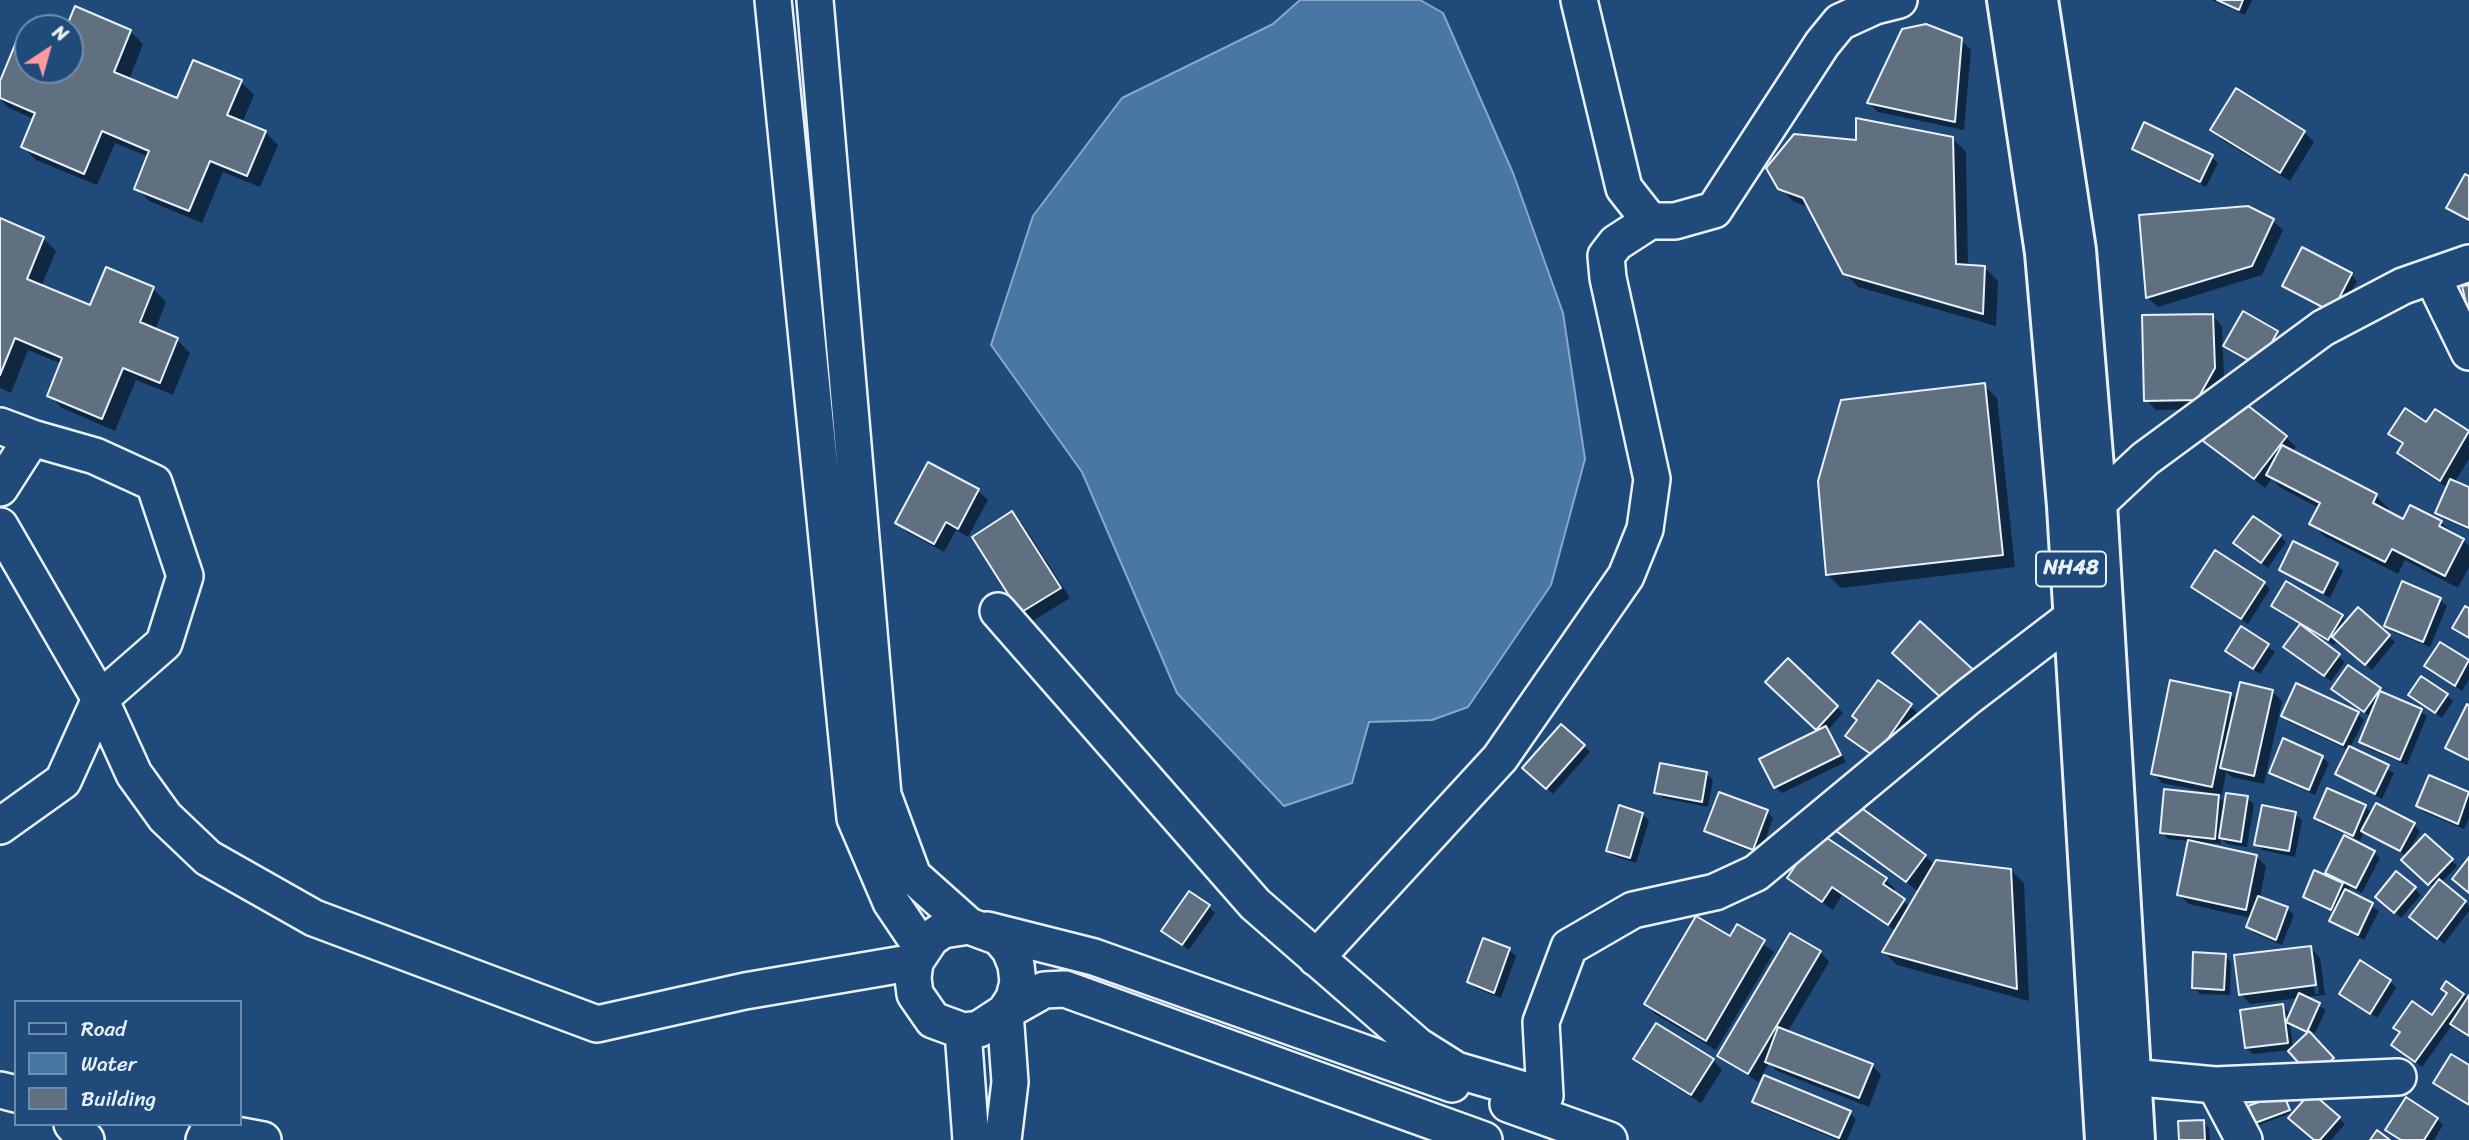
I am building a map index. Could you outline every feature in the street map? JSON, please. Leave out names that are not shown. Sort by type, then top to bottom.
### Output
[{"type":"highway","name":"NH48","points":[[2007,0],[2082,505],[2074,616],[2098,769],[2131,1077],[2135,1140]]},
{"type":"highway","name":"NH48","points":[[2038,0],[2076,250],[2082,505],[2098,769],[2105,1140]]},
{"type":"street","points":[[773,0],[855,818],[891,902],[918,955],[915,994],[922,1008],[933,1020],[963,1031],[986,1026],[1044,990],[1065,989],[1484,1140]]},
{"type":"street","points":[[815,0],[883,795],[913,876],[976,927],[999,937],[1010,950],[1016,965],[1018,982],[1014,998],[1005,1012],[1010,1082],[1003,1140]]},
{"type":"street","points":[[1580,0],[1625,188],[1650,221]]},
{"type":"street","points":[[1316,958],[1500,758],[1626,576],[1645,530],[1652,479],[1608,278],[1606,256],[1616,243],[1650,221],[1675,221],[1714,210],[1822,44],[1840,23],[1875,6],[1899,0]]},
{"type":"street","points":[[2082,505],[2323,328],[2403,286],[2469,263]]},
{"type":"street","points":[[2432,276],[2469,352]]},
{"type":"street","points":[[0,426],[95,456],[154,483],[185,576],[164,643],[100,699],[63,781],[0,826]]},
{"type":"street","points":[[0,488],[32,438]]},
{"type":"street","points":[[0,526],[100,699],[134,774],[165,817],[208,858],[314,918],[597,1024],[918,955],[943,930],[976,927],[1094,957],[1609,1140]]},
{"type":"street","points":[[998,611],[1255,904],[1418,1046],[1455,1070],[1540,1117]]},
{"type":"street","points":[[1540,1117],[1541,1022],[1569,947],[1633,910],[1715,892],[1756,873],[1968,697],[2074,616]]},
{"type":"street","points":[[963,1031],[966,1042],[971,1140]]},
{"type":"street","points":[[2131,1077],[2215,1085],[2398,1077]]},
{"type":"street","points":[[2215,1085],[2245,1140]]},
{"type":"street","points":[[74,1126],[86,1140]]},
{"type":"street","points":[[204,1140],[209,1130],[263,1140]]},
{"type":"water","points":[[1300,0],[1420,0],[1443,13],[1513,173],[1563,313],[1585,459],[1551,585],[1468,707],[1432,720],[1369,722],[1352,783],[1284,806],[1177,693],[1082,472],[991,345],[1033,216],[1122,98],[1273,24]]},
{"type":"building","points":[[2217,0],[2243,0],[2239,10]]},
{"type":"building","points":[[75,6],[131,30],[114,72],[177,98],[193,60],[242,80],[227,115],[266,131],[247,176],[210,161],[189,211],[134,189],[149,151],[102,131],[84,174],[21,147],[35,113],[0,98],[0,81],[14,47],[14,84],[84,84],[84,14],[72,14]]},
{"type":"building","points":[[1926,24],[1962,38],[1955,122],[1867,103],[1902,29]]},
{"type":"building","points":[[2236,88],[2305,131],[2280,173],[2210,130]]},
{"type":"building","points":[[1856,118],[1953,137],[1956,264],[1985,266],[1983,314],[1843,274],[1803,198],[1778,189],[1766,168],[1794,134],[1856,140]]},
{"type":"building","points":[[2144,122],[2213,155],[2200,182],[2132,149]]},
{"type":"building","points":[[2465,174],[2469,176],[2469,220],[2446,208]]},
{"type":"building","points":[[2248,206],[2274,219],[2252,266],[2146,298],[2139,215]]},
{"type":"building","points":[[0,218],[44,237],[27,279],[90,305],[106,267],[154,287],[140,322],[178,338],[160,383],[123,368],[102,419],[47,396],[62,358],[15,338],[0,375]]},
{"type":"building","points":[[2302,247],[2352,273],[2332,312],[2282,286]]},
{"type":"building","points":[[2469,285],[2469,316],[2462,286]]},
{"type":"building","points":[[2243,311],[2278,331],[2259,366],[2223,346]]},
{"type":"building","points":[[2213,314],[2215,368],[2197,400],[2144,401],[2142,315]]},
{"type":"building","points":[[1985,383],[2003,555],[1826,575],[1818,481],[1841,400]]},
{"type":"building","points":[[2242,401],[2287,436],[2254,479],[2203,441],[2219,419],[2225,424]]},
{"type":"building","points":[[2405,408],[2426,422],[2435,409],[2469,431],[2440,481],[2397,453],[2403,443],[2388,434]]},
{"type":"building","points":[[2282,445],[2377,494],[2373,503],[2403,519],[2410,505],[2442,521],[2439,526],[2464,539],[2445,576],[2392,549],[2385,562],[2309,524],[2320,503],[2266,475]]},
{"type":"building","points":[[928,462],[979,489],[958,529],[946,522],[934,544],[895,523]]},
{"type":"building","points":[[2450,479],[2469,487],[2469,528],[2435,513]]},
{"type":"building","points":[[1012,511],[1061,588],[1020,613],[972,537]]},
{"type":"building","points":[[2253,516],[2281,535],[2261,563],[2233,543]]},
{"type":"building","points":[[2293,541],[2338,563],[2323,593],[2279,570]]},
{"type":"building","points":[[2215,550],[2265,582],[2241,619],[2191,587]]},
{"type":"building","points":[[2286,581],[2343,615],[2328,640],[2271,606]]},
{"type":"building","points":[[2402,581],[2441,598],[2423,642],[2384,626]]},
{"type":"building","points":[[2465,606],[2469,608],[2469,638],[2452,628]]},
{"type":"building","points":[[2358,607],[2390,635],[2365,665],[2332,637]]},
{"type":"building","points":[[1920,621],[1979,675],[1950,706],[1892,653]]},
{"type":"building","points":[[2300,624],[2340,654],[2324,676],[2283,647]]},
{"type":"building","points":[[2241,626],[2269,644],[2253,669],[2225,651]]},
{"type":"building","points":[[2440,642],[2469,660],[2455,686],[2424,666]]},
{"type":"building","points":[[1788,658],[1838,706],[1816,730],[1765,682]]},
{"type":"building","points":[[2348,665],[2381,688],[2364,712],[2331,689]]},
{"type":"building","points":[[2421,676],[2448,694],[2435,713],[2408,695]]},
{"type":"building","points":[[1878,680],[1912,704],[1875,757],[1845,736],[1857,720],[1852,716]]},
{"type":"building","points":[[2170,680],[2231,693],[2212,787],[2151,774]]},
{"type":"building","points":[[2240,682],[2273,690],[2254,776],[2220,768]]},
{"type":"building","points":[[2296,683],[2359,712],[2343,745],[2281,716]]},
{"type":"building","points":[[2380,691],[2422,709],[2400,760],[2359,742]]},
{"type":"building","points":[[2467,704],[2469,706],[2469,760],[2445,748]]},
{"type":"building","points":[[1561,724],[1585,745],[1546,789],[1522,768]]},
{"type":"building","points":[[1826,726],[1841,755],[1774,788],[1759,759]]},
{"type":"building","points":[[2283,738],[2323,756],[2309,790],[2269,773]]},
{"type":"building","points":[[2349,746],[2389,765],[2375,794],[2335,774]]},
{"type":"building","points":[[1660,763],[1707,772],[1702,802],[1654,793]]},
{"type":"building","points":[[2429,775],[2469,792],[2458,824],[2416,806]]},
{"type":"building","points":[[2327,788],[2366,805],[2353,836],[2314,818]]},
{"type":"building","points":[[2164,789],[2219,795],[2215,839],[2160,833]]},
{"type":"building","points":[[1719,792],[1768,810],[1753,850],[1704,831]]},
{"type":"building","points":[[2226,793],[2248,796],[2241,842],[2219,838]]},
{"type":"building","points":[[2376,803],[2415,823],[2400,851],[2361,831]]},
{"type":"building","points":[[1856,804],[1926,855],[1906,882],[1836,831]]},
{"type":"building","points":[[1619,805],[1643,813],[1630,858],[1606,851]]},
{"type":"building","points":[[2262,805],[2296,812],[2289,851],[2254,845]]},
{"type":"building","points":[[1818,832],[1887,878],[1883,884],[1905,899],[1888,925],[1832,887],[1822,902],[1787,878]]},
{"type":"building","points":[[2425,834],[2453,859],[2428,885],[2401,860]]},
{"type":"building","points":[[2344,835],[2375,851],[2356,888],[2325,873]]},
{"type":"building","points":[[2188,840],[2257,855],[2246,910],[2177,895]]},
{"type":"building","points":[[2469,857],[2469,893],[2452,879]]},
{"type":"building","points":[[1936,860],[2011,869],[2017,989],[1882,952]]},
{"type":"building","points":[[2314,870],[2343,883],[2331,910],[2303,897]]},
{"type":"building","points":[[2396,871],[2416,887],[2394,913],[2375,897]]},
{"type":"building","points":[[2439,879],[2466,901],[2437,939],[2409,917]]},
{"type":"building","points":[[2345,889],[2373,903],[2358,935],[2329,921]]},
{"type":"building","points":[[1189,891],[1210,905],[1182,945],[1161,931]]},
{"type":"building","points":[[2258,896],[2288,907],[2276,940],[2246,927]]},
{"type":"building","points":[[1696,916],[1730,936],[1737,924],[1765,940],[1706,1041],[1644,1004]]},
{"type":"building","points":[[1790,933],[1821,951],[1748,1074],[1717,1056]]},
{"type":"building","points":[[1483,938],[1510,948],[1494,993],[1467,982]]},
{"type":"building","points":[[2311,946],[2316,985],[2239,995],[2234,955]]},
{"type":"building","points":[[2193,952],[2226,954],[2224,990],[2192,988]]},
{"type":"building","points":[[2360,960],[2391,980],[2370,1014],[2339,994]]},
{"type":"building","points":[[2446,981],[2464,994],[2415,1062],[2391,1045],[2400,1032],[2393,1028],[2412,1001],[2432,1015],[2447,993],[2441,989]]},
{"type":"building","points":[[2299,993],[2320,1003],[2307,1032],[2286,1022]]},
{"type":"building","points":[[2469,995],[2469,1036],[2450,1024]]},
{"type":"building","points":[[2283,1004],[2288,1043],[2245,1048],[2240,1010]]},
{"type":"building","points":[[1656,1023],[1714,1059],[1691,1095],[1633,1059]]},
{"type":"building","points":[[1778,1027],[1873,1064],[1859,1098],[1765,1062]]},
{"type":"building","points":[[2309,1031],[2334,1058],[2312,1078],[2288,1051]]},
{"type":"building","points":[[2451,1054],[2469,1065],[2469,1105],[2433,1083]]},
{"type":"building","points":[[1764,1075],[1851,1111],[1839,1138],[1752,1102]]},
{"type":"building","points":[[2311,1092],[2340,1117],[2320,1140],[2314,1140],[2288,1118]]},
{"type":"building","points":[[2283,1093],[2290,1110],[2255,1123],[2248,1106]]},
{"type":"building","points":[[2406,1097],[2438,1118],[2424,1140],[2401,1140],[2385,1130]]},
{"type":"building","points":[[2204,1120],[2205,1140],[2179,1140],[2178,1121]]},
{"type":"building","points":[[2377,1130],[2390,1140],[2370,1140]]}]
